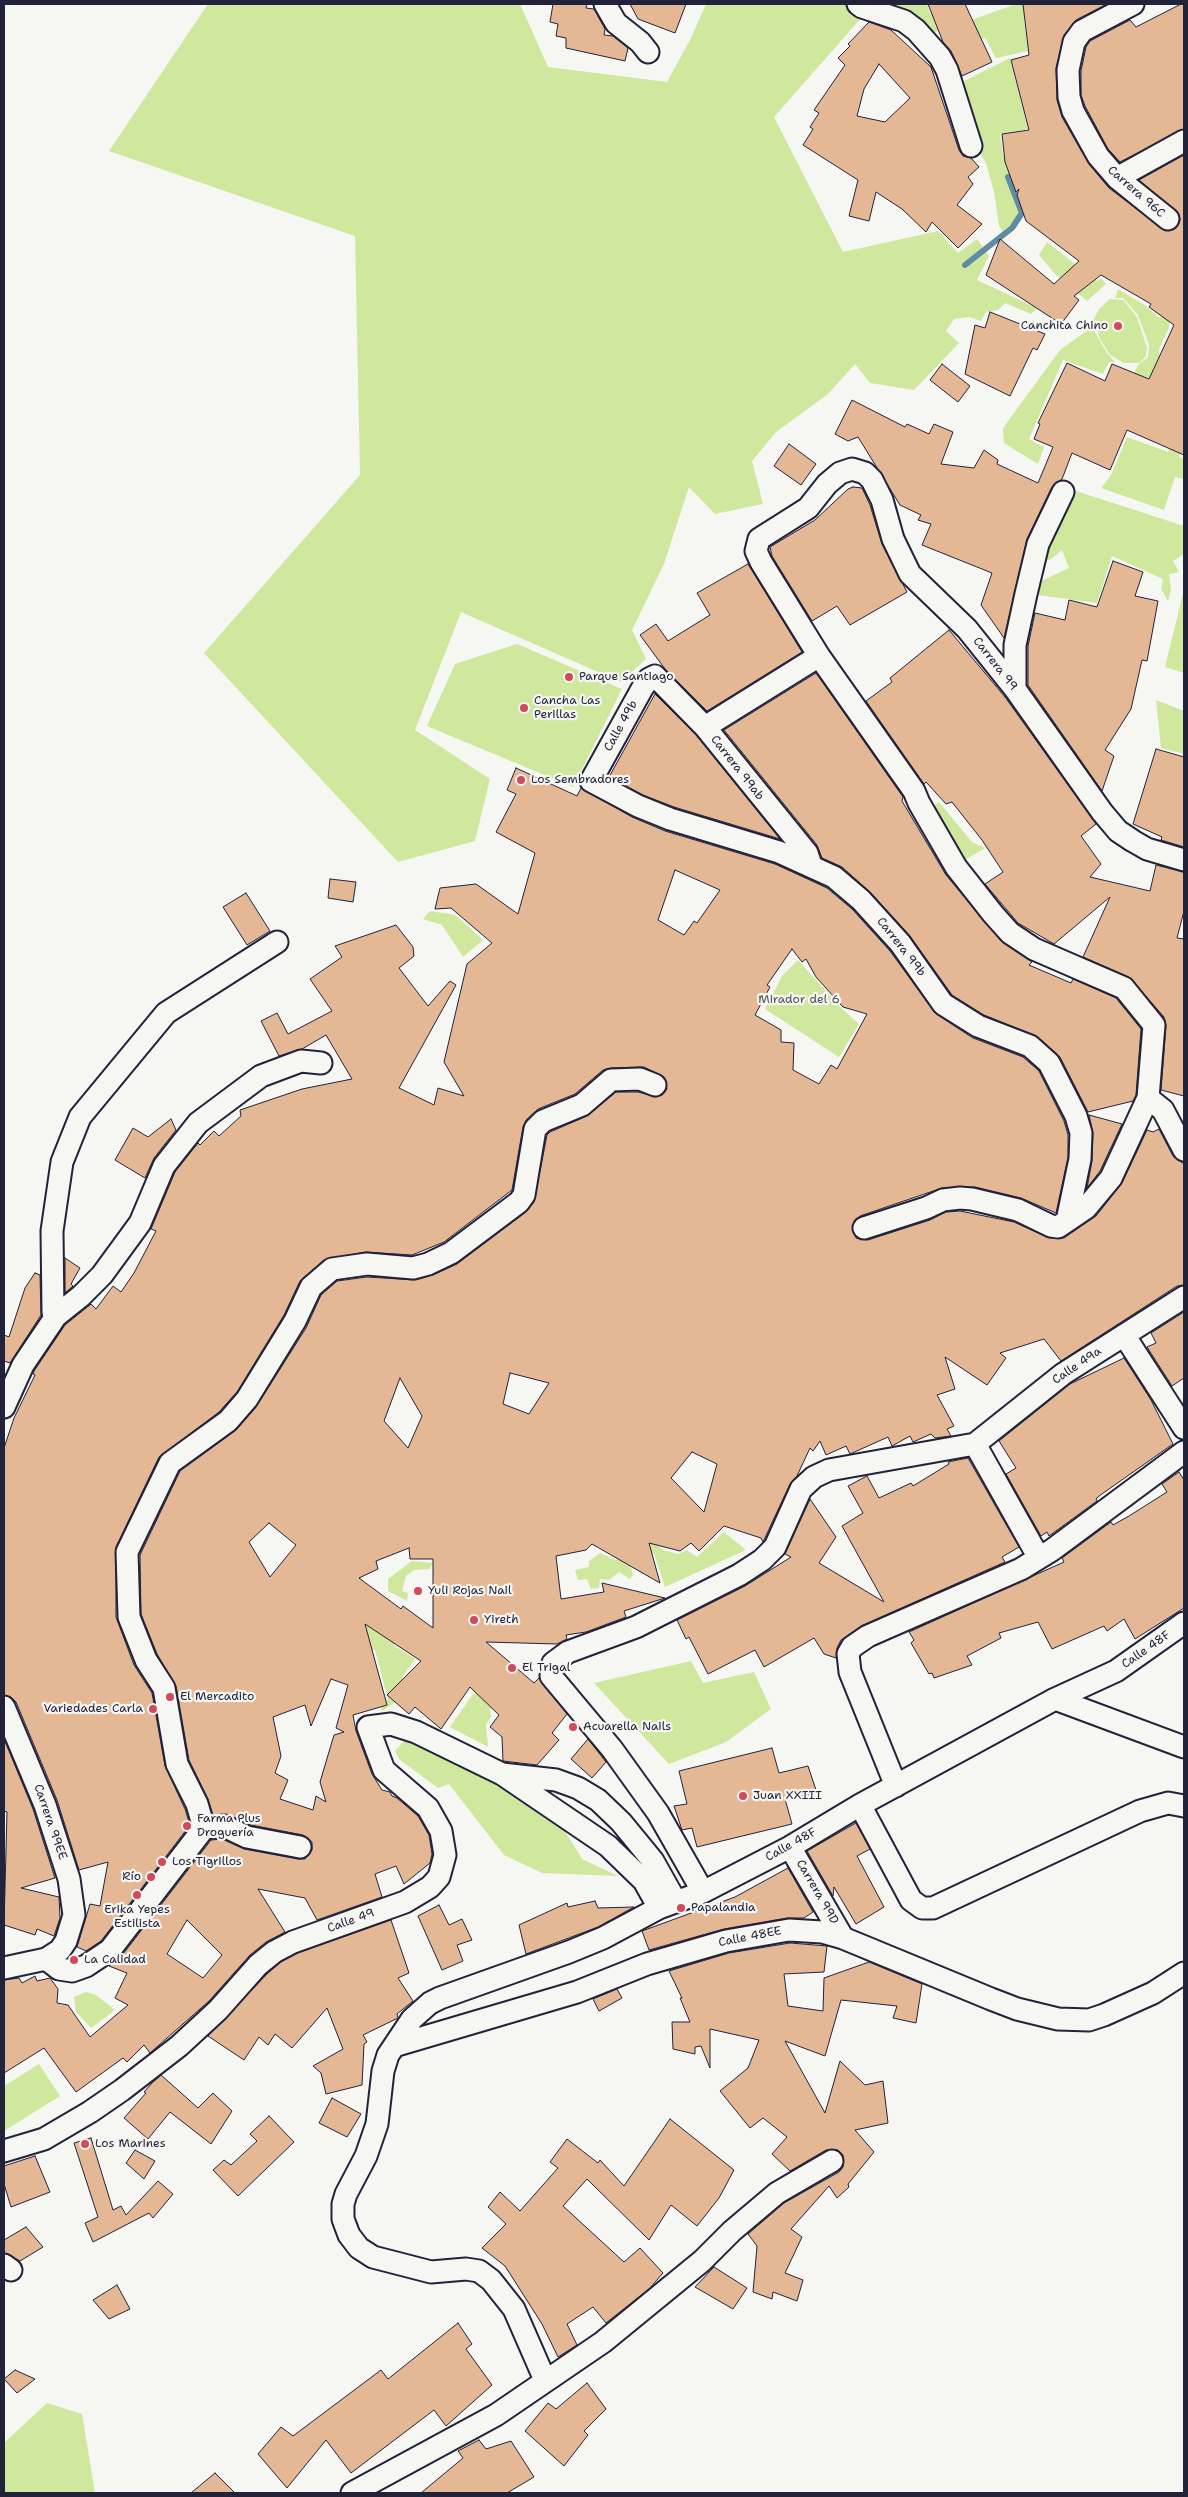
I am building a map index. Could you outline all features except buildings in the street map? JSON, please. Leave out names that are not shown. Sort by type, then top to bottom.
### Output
[{"type":"street","points":[[605,4],[616,23],[640,42],[648,52]]},
{"type":"street","points":[[858,4],[904,21],[916,30],[940,57],[947,70],[971,146]]},
{"type":"street","name":"Carrera 96C","points":[[1133,4],[1082,32],[1074,42],[1067,84],[1073,111],[1098,156],[1117,178],[1168,219]]},
{"type":"street","points":[[1117,178],[1184,141]]},
{"type":"street","name":"Carrera 99","points":[[819,656],[756,551],[759,539],[764,534],[808,508],[827,484],[840,473],[852,469],[865,473],[872,480],[882,500],[893,539],[910,574],[967,629],[1015,689],[1102,812],[1118,830],[1147,849],[1184,860]]},
{"type":"street","points":[[1015,689],[1015,645],[1038,544],[1063,492]]},
{"type":"street","points":[[705,727],[819,656],[914,791],[956,867],[1010,933],[1034,949],[1114,982],[1124,988],[1139,1004],[1154,1025],[1148,1098],[1111,1178],[1099,1196],[1067,1221],[1058,1227],[1051,1226],[1018,1210],[960,1198],[943,1200],[926,1208],[864,1228]]},
{"type":"street","name":"Carrera 99ab","points":[[656,676],[705,727],[807,853],[812,865]]},
{"type":"street","name":"Calle 49b","points":[[591,781],[643,686],[656,676]]},
{"type":"street","name":"Carrera 99b","points":[[591,781],[638,806],[670,819],[749,842],[812,865],[847,887],[870,910],[900,943],[943,1004],[978,1026],[1030,1046],[1049,1063],[1076,1116],[1081,1133],[1080,1159],[1067,1221]]},
{"type":"street","points":[[56,1316],[53,1312],[52,1231],[62,1162],[80,1117],[166,1013],[277,942]]},
{"type":"street","points":[[4,1407],[22,1366],[56,1316],[81,1296],[102,1275],[140,1223],[164,1166],[198,1123],[261,1076],[300,1061],[321,1063]]},
{"type":"street","points":[[204,1828],[197,1804],[176,1764],[164,1688],[146,1660],[129,1617],[127,1552],[170,1463],[228,1421],[248,1399],[295,1321],[311,1287],[332,1269],[368,1264],[413,1268],[428,1264],[451,1253],[519,1202],[524,1195],[535,1129],[543,1121],[582,1105],[611,1080],[640,1079],[655,1085]]},
{"type":"street","points":[[1148,1098],[1163,1110],[1184,1150]]},
{"type":"street","name":"Calle 49a","points":[[975,1444],[1063,1374],[1184,1297]]},
{"type":"street","points":[[1124,1335],[1184,1428]]},
{"type":"street","points":[[703,1892],[658,1813],[612,1749],[551,1676],[553,1663],[568,1652],[636,1627],[739,1575],[762,1560],[775,1547],[801,1489],[822,1473],[975,1444],[1040,1558]]},
{"type":"street","points":[[896,1786],[850,1672],[848,1654],[852,1646],[868,1636],[1002,1579],[1040,1558],[1184,1452]]},
{"type":"street","name":"Calle 48F","points":[[545,2380],[514,2310],[492,2280],[479,2270],[466,2269],[431,2272],[409,2268],[373,2257],[358,2248],[349,2235],[343,2219],[343,2204],[374,2138],[383,2071],[394,2046],[412,2019],[430,2003],[440,1998],[569,1952],[603,1938],[667,1905],[703,1892],[790,1847],[860,1805],[1055,1699],[1116,1671],[1184,1623]]},
{"type":"street","points":[[1055,1699],[1184,1747]]},
{"type":"street","name":"Carrera 99EE","points":[[4,1707],[35,1779],[72,1889],[74,1915],[66,1941],[60,1950],[46,1959]]},
{"type":"street","name":"Calle 49","points":[[4,2152],[32,2144],[56,2133],[122,2090],[179,2046],[218,2010],[258,1965],[274,1952],[293,1942],[405,1902],[430,1887],[438,1877],[445,1855],[441,1831],[428,1808],[384,1770],[368,1727],[391,1724],[416,1732],[502,1774],[608,1846],[667,1905]]},
{"type":"street","name":"Calle 49","points":[[502,1774],[556,1780],[578,1788],[598,1800],[621,1822],[644,1849],[667,1905]]},
{"type":"street","points":[[860,1805],[910,1900],[922,1908],[933,1908],[1140,1811],[1168,1803],[1184,1806]]},
{"type":"street","points":[[4,1968],[46,1959],[59,1969],[72,1971],[86,1966],[110,1950],[204,1828],[224,1826],[247,1837],[300,1847]]},
{"type":"street","name":"Carrera 99D","points":[[790,1847],[843,1938]]},
{"type":"street","name":"Calle 48EE","points":[[394,2046],[577,1992],[647,1964],[726,1941],[789,1930],[822,1932],[843,1938],[1017,2009],[1066,2020],[1089,2020],[1121,2009],[1153,1993],[1184,1973]]},
{"type":"street","points":[[352,2493],[496,2415],[603,2342],[702,2262],[732,2232],[777,2194],[832,2161]]},
{"type":"green space","points":[[208,4],[520,4],[548,67],[667,82],[691,38],[706,4],[849,4],[863,16],[774,117],[843,252],[938,231],[958,253],[977,239],[989,256],[977,280],[1037,308],[1031,314],[1005,303],[998,310],[986,312],[981,321],[969,317],[954,319],[946,331],[959,343],[914,390],[870,383],[855,364],[828,394],[776,432],[752,461],[763,504],[715,514],[689,487],[664,564],[632,630],[646,659],[621,682],[461,612],[415,730],[490,779],[475,841],[398,862],[204,653],[360,475],[355,236],[109,151]]},
{"type":"green space","points":[[871,4],[927,4],[930,14],[948,7],[953,23],[934,33]]},
{"type":"green space","points":[[1016,4],[1040,4],[1041,6],[1028,18],[1024,19],[1028,51],[996,58],[985,38],[968,45],[960,24]]},
{"type":"green space","points":[[1010,58],[1028,129],[1000,134],[1003,155],[1009,155],[1012,175],[1008,182],[1014,199],[1028,201],[1017,218],[1003,232],[999,226],[994,192],[986,163],[978,150],[956,85]]},
{"type":"green space","points":[[1047,242],[1097,281],[1101,278],[1106,284],[1087,301],[1055,274],[1039,255]]},
{"type":"green space","points":[[1118,289],[1146,306],[1158,317],[1170,315],[1169,328],[1159,349],[1160,367],[1152,377],[1140,378],[1134,373],[1138,365],[1148,357],[1149,345],[1138,315],[1123,298],[1115,298]]},
{"type":"green space","name":"Canchita Chino","points":[[1110,299],[1123,300],[1137,317],[1147,348],[1146,356],[1139,363],[1124,363],[1110,355],[1100,339],[1094,319],[1099,309]]},
{"type":"green space","points":[[1092,327],[1107,353],[1115,362],[1109,362],[1103,374],[1063,360],[1029,439],[1044,447],[1038,464],[1004,443],[1003,428],[1060,350]]},
{"type":"green space","points":[[1127,437],[1168,452],[1174,437],[1184,441],[1179,457],[1184,459],[1184,479],[1175,477],[1164,510],[1101,488],[1111,475]]},
{"type":"green space","points":[[1070,489],[1184,526],[1184,554],[1173,561],[1179,572],[1169,574],[1171,590],[1168,601],[1161,589],[1163,579],[1112,556],[1097,603],[1031,594],[1037,583],[1069,568],[1062,550],[1051,559],[1040,563]]},
{"type":"green space","points":[[1184,589],[1184,673],[1165,667]]},
{"type":"green space","name":"Cancha Las Perillas","points":[[517,644],[622,689],[573,787],[427,726],[455,664]]},
{"type":"green space","points":[[1156,700],[1184,711],[1184,754],[1161,748]]},
{"type":"green space","points":[[939,802],[972,842],[985,848],[965,860],[933,806]]},
{"type":"green space","points":[[430,911],[456,915],[483,940],[463,957],[442,925],[423,919]]},
{"type":"green space","name":"Mirador del 6","points":[[798,960],[843,1010],[859,1024],[839,1057],[765,1009],[782,976]]},
{"type":"green space","points":[[724,1532],[746,1550],[665,1587],[654,1553],[629,1561],[633,1575],[630,1579],[619,1572],[609,1580],[600,1579],[599,1588],[591,1589],[587,1579],[578,1580],[575,1570],[589,1567],[589,1561],[600,1553],[616,1560],[651,1540],[663,1550],[678,1554],[687,1550],[697,1557]]},
{"type":"green space","points":[[412,1561],[453,1565],[452,1568],[431,1565],[430,1569],[414,1570],[406,1576],[402,1591],[408,1593],[407,1601],[388,1591],[388,1579]]},
{"type":"green space","points":[[372,1597],[395,1646],[415,1659],[403,1676],[396,1702],[382,1711],[380,1705],[388,1699],[375,1650],[371,1649],[363,1631]]},
{"type":"green space","points":[[691,1661],[703,1683],[754,1672],[771,1709],[726,1742],[669,1764],[594,1683]]},
{"type":"green space","points":[[482,1681],[500,1695],[490,1710],[491,1717],[486,1724],[488,1747],[450,1727]]},
{"type":"green space","points":[[404,1741],[418,1742],[554,1813],[582,1859],[618,1876],[542,1873],[504,1855],[449,1784],[438,1788],[399,1759],[395,1751]]},
{"type":"green space","points":[[86,1992],[96,1995],[115,2010],[91,2028],[76,2012],[74,1997]]},
{"type":"green space","points":[[39,2064],[60,2096],[4,2131],[4,2086]]},
{"type":"green space","points":[[47,2403],[82,2414],[95,2493],[4,2493],[4,2443]]},
{"type":"waterway","points":[[965,265],[1012,228],[1022,213],[1008,177],[1018,176]]},
{"type":"place","name":"Canchita Chino","points":[[1118,326]]},
{"type":"place","name":"Parque Santiago","points":[[569,677]]},
{"type":"place","name":"Cancha Las Perillas","points":[[524,708]]},
{"type":"place","name":"Los Sembradores","points":[[521,780]]},
{"type":"place","name":"Yuli Rojas Nail","points":[[418,1591]]},
{"type":"place","name":"Yireth","points":[[474,1620]]},
{"type":"place","name":"El Trigal","points":[[512,1668]]},
{"type":"place","name":"El Mercadito","points":[[170,1697]]},
{"type":"place","name":"Variedades Carla","points":[[153,1709]]},
{"type":"place","name":"Acuarella Nails","points":[[573,1727]]},
{"type":"place","name":"Juan XXIII","points":[[743,1796]]},
{"type":"place","name":"Farma Plus Droguería","points":[[187,1826]]},
{"type":"place","name":"Los Tigrillos","points":[[162,1862]]},
{"type":"place","name":"Río","points":[[151,1877]]},
{"type":"place","name":"Erika Yepes Estilista","points":[[137,1895]]},
{"type":"place","name":"Papalandia","points":[[681,1908]]},
{"type":"place","name":"La Calidad","points":[[74,1960]]},
{"type":"place","name":"Los Marines","points":[[85,2144]]}]
